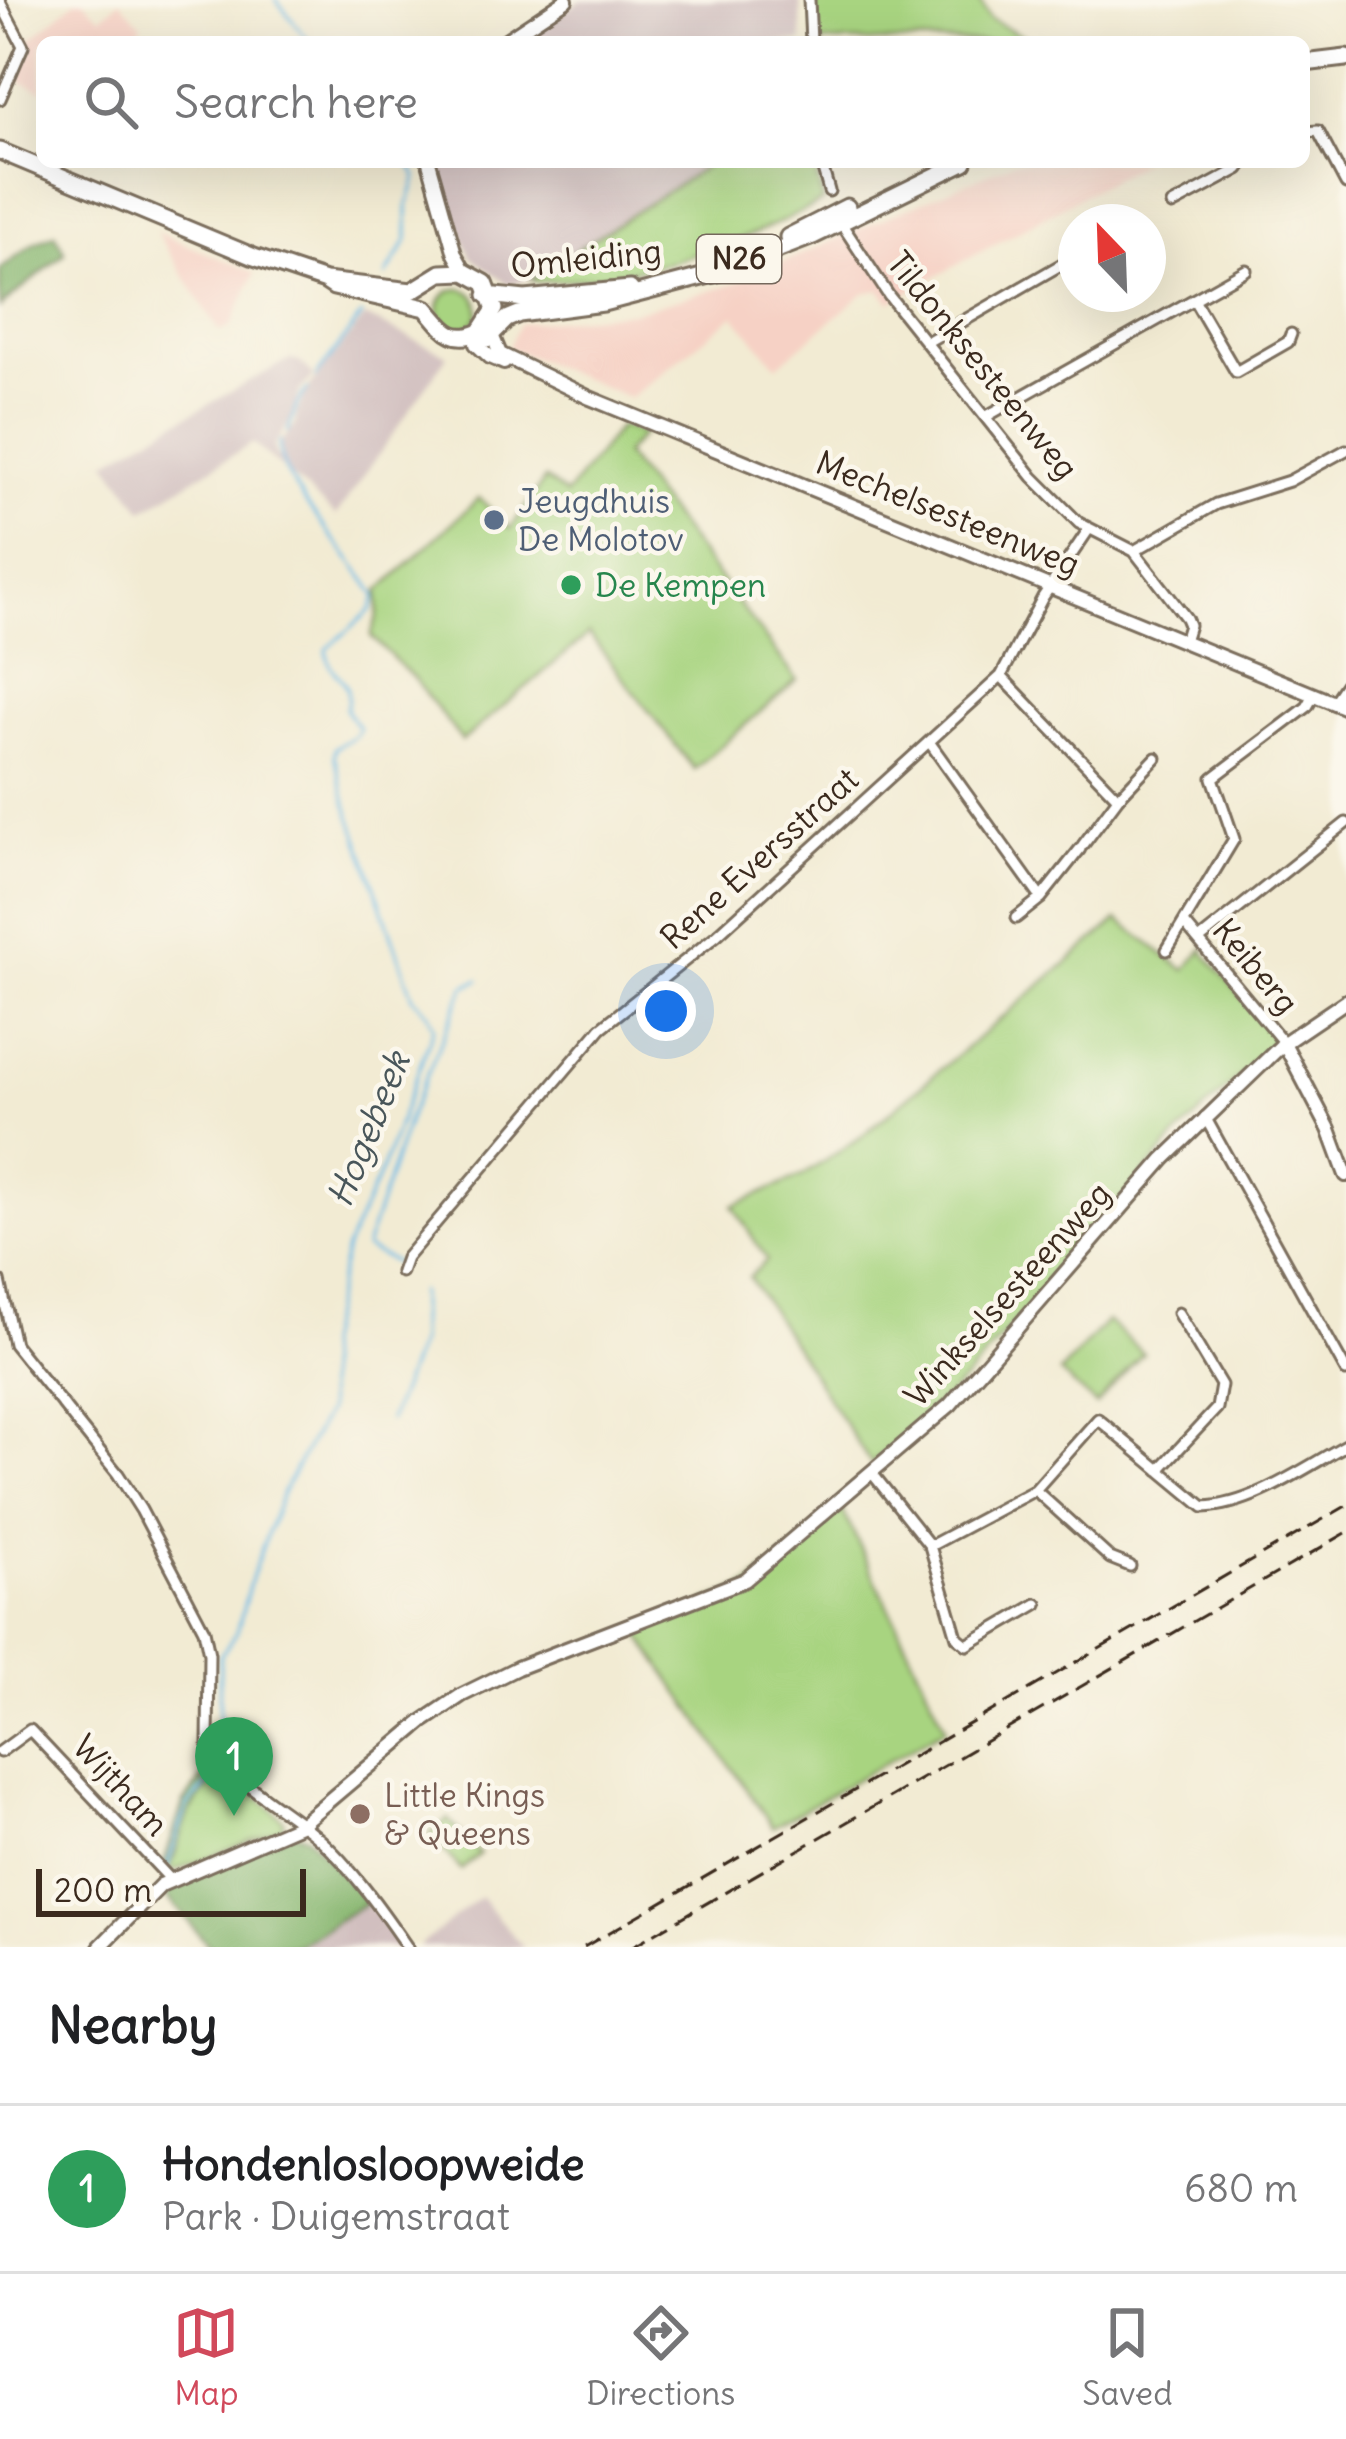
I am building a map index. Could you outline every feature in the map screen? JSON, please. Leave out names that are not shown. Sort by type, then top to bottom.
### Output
[{"type":"main road","points":[[1310,66],[1346,62]]},
{"type":"main road","name":"N26","points":[[0,151],[36,166]]},
{"type":"main road","name":"N26","points":[[41,168],[254,257],[325,281],[412,291],[465,272]]},
{"type":"main road","name":"Omleiding","points":[[490,328],[513,310],[603,304],[769,256],[937,168]]},
{"type":"main road","name":"Omleiding","points":[[486,291],[557,297],[661,284],[756,252],[950,168]]},
{"type":"main road","name":"N26","points":[[254,257],[273,271],[316,285],[412,308],[453,336],[490,328]]},
{"type":"main road","points":[[465,272],[486,291],[495,309],[490,328]]},
{"type":"main road","points":[[427,317],[429,296],[443,278]]},
{"type":"main road","name":"N26","points":[[443,278],[466,281],[486,291]]},
{"type":"main road","name":"N26","points":[[325,281],[427,317],[445,344],[476,344],[490,328]]},
{"type":"street","points":[[512,36],[566,0]]},
{"type":"street","points":[[809,0],[811,36]]},
{"type":"street","points":[[0,2],[23,46],[0,99]]},
{"type":"street","points":[[1310,131],[1318,130],[1341,162],[1345,179]]},
{"type":"street","points":[[431,168],[465,272]]},
{"type":"street","points":[[823,168],[829,191]]},
{"type":"street","points":[[1172,205],[1240,168]]},
{"type":"street","points":[[441,208],[443,278]]},
{"type":"street","name":"Tildonksesteenweg","points":[[837,218],[874,276],[1033,478],[1089,530],[1134,551],[1186,618],[1184,641]]},
{"type":"street","points":[[927,342],[1058,266]]},
{"type":"street","points":[[987,416],[1246,271]]},
{"type":"street","points":[[1194,300],[1235,372],[1288,342],[1291,334]]},
{"type":"street","name":"Mechelsesteenweg","points":[[490,328],[500,354],[528,370]]},
{"type":"street","name":"Mechelsesteenweg","points":[[476,344],[490,357],[1340,705]]},
{"type":"street","points":[[1134,551],[1216,503],[1289,481],[1346,450]]},
{"type":"street","name":"Rene Eversstraat","points":[[401,1272],[406,1258],[601,1028],[716,935],[1001,676],[1089,530]]},
{"type":"street","points":[[1001,676],[1118,798]]},
{"type":"street","points":[[1340,705],[1346,684]]},
{"type":"street","name":"Keiberg","points":[[1167,950],[1234,839],[1213,778],[1307,707],[1314,695]]},
{"type":"street","points":[[930,743],[1041,898]]},
{"type":"street","points":[[1016,919],[1041,898],[1118,798],[1156,758]]},
{"type":"street","points":[[1199,940],[1346,824]]},
{"type":"street","name":"Keiberg","points":[[1185,924],[1285,1043]]},
{"type":"street","name":"Winkselsesteenweg","points":[[170,1879],[300,1825],[461,1694],[745,1580],[950,1405],[1205,1117],[1285,1043],[1346,1001]]},
{"type":"street","points":[[1285,1043],[1344,1158],[1346,1175]]},
{"type":"street","points":[[1205,1117],[1346,1371]]},
{"type":"street","points":[[0,1280],[14,1344],[118,1474],[204,1630],[208,1744],[216,1756],[308,1829],[370,1897],[407,1947]]},
{"type":"street","points":[[1160,1470],[1217,1408],[1221,1384],[1178,1313]]},
{"type":"street","points":[[930,1546],[1034,1490],[1098,1419],[1204,1508],[1272,1485],[1346,1445]]},
{"type":"street","points":[[872,1473],[930,1546],[957,1636],[967,1645],[1037,1604]]},
{"type":"street","points":[[1034,1490],[1110,1558],[1130,1566]]},
{"type":"street","name":"Wijtham","points":[[0,1752],[30,1730],[170,1879]]},
{"type":"street","points":[[100,1947],[170,1879]]},
{"type":"shaded area","points":[[77,0],[101,17],[120,1],[142,25],[135,36],[36,36],[36,88],[12,77],[28,41]]},
{"type":"shaded area","points":[[581,0],[800,0],[802,36],[527,36]]},
{"type":"shaded area","points":[[440,168],[704,168],[531,279],[508,284],[471,257]]},
{"type":"shaded area","points":[[1000,168],[1132,168],[1067,204],[1058,204],[1058,209],[890,302],[880,290],[864,293],[777,366],[734,315],[630,398],[508,347],[519,324],[633,312],[733,284]]},
{"type":"shaded area","points":[[156,232],[255,273],[231,326],[220,332]]},
{"type":"shaded area","points":[[365,317],[448,355],[336,516],[253,443],[143,510],[107,461],[290,359],[314,376],[300,390],[291,420],[274,445],[276,456],[282,458],[280,442],[295,426],[308,389]]},
{"type":"shaded area","points":[[480,1897],[523,1947],[418,1947]]},
{"type":"shaded area","points":[[367,1902],[403,1947],[294,1947]]},
{"type":"green space","points":[[815,0],[979,0],[990,19],[1022,36],[816,36]]},
{"type":"green space","points":[[704,168],[815,168],[823,201],[720,247],[612,274],[531,279]]},
{"type":"green space","points":[[55,234],[65,253],[0,307],[0,270],[34,243]]},
{"type":"green space","points":[[459,289],[473,295],[479,309],[473,323],[459,329],[445,323],[439,309],[445,295]]},
{"type":"green space","points":[[620,426],[643,434],[624,454],[797,680],[694,769],[589,634],[462,741],[414,679],[371,636],[379,591],[479,498],[510,529],[545,479],[566,495]]},
{"type":"green space","points":[[1118,920],[1185,970],[1208,944],[1203,951],[1278,1040],[1177,1136],[963,1382],[871,1464],[749,1277],[767,1260],[733,1206],[802,1176],[858,1139]]},
{"type":"green space","points":[[1107,1321],[1143,1353],[1096,1405],[1060,1373]]},
{"type":"green space","points":[[842,1509],[946,1728],[773,1827],[636,1630],[749,1585]]},
{"type":"green space","points":[[212,1765],[223,1767],[189,1812],[170,1867],[163,1866],[183,1804]]},
{"type":"green space","points":[[223,1767],[284,1820],[282,1828],[174,1871],[170,1867],[189,1813]]},
{"type":"green space","points":[[448,1819],[479,1854],[461,1870],[430,1834]]},
{"type":"green space","points":[[292,1832],[307,1836],[367,1902],[294,1947],[210,1947],[165,1894],[179,1882]]},
{"type":"waterway","points":[[276,0],[305,36]]},
{"type":"waterway","points":[[386,276],[408,239],[408,205],[417,176],[412,168]]},
{"type":"waterway","points":[[316,377],[362,315]]},
{"type":"waterway","name":"Hogebeek","points":[[288,432],[297,404],[308,389]]},
{"type":"waterway","name":"Hogebeek","points":[[224,1749],[219,1737],[220,1656],[237,1632],[282,1493],[327,1411],[324,1344],[346,1248],[381,1171],[434,1028],[413,997],[334,755],[335,748],[359,728],[346,710],[347,689],[331,666],[327,649],[371,610],[376,596],[302,497],[281,457],[280,441]]},
{"type":"waterway","points":[[396,1263],[365,1248],[410,1114],[465,986],[479,980]]},
{"type":"waterway","points":[[389,1420],[419,1342],[419,1291]]},
{"type":"waterway","name":"Hogebeek","points":[[167,1867],[187,1806],[218,1767]]},
{"type":"railway","points":[[584,1947],[1346,1506]]},
{"type":"railway","points":[[631,1947],[1346,1533]]},
{"type":"place","name":"Jeugdhuis De Molotov","points":[[494,520]]},
{"type":"place","name":"De Kempen","points":[[571,585]]},
{"type":"place","name":"Little Kings & Queens","points":[[360,1814]]},
{"type":"place","name":"Hondenlosloopweide","points":[[234,1816]]}]
